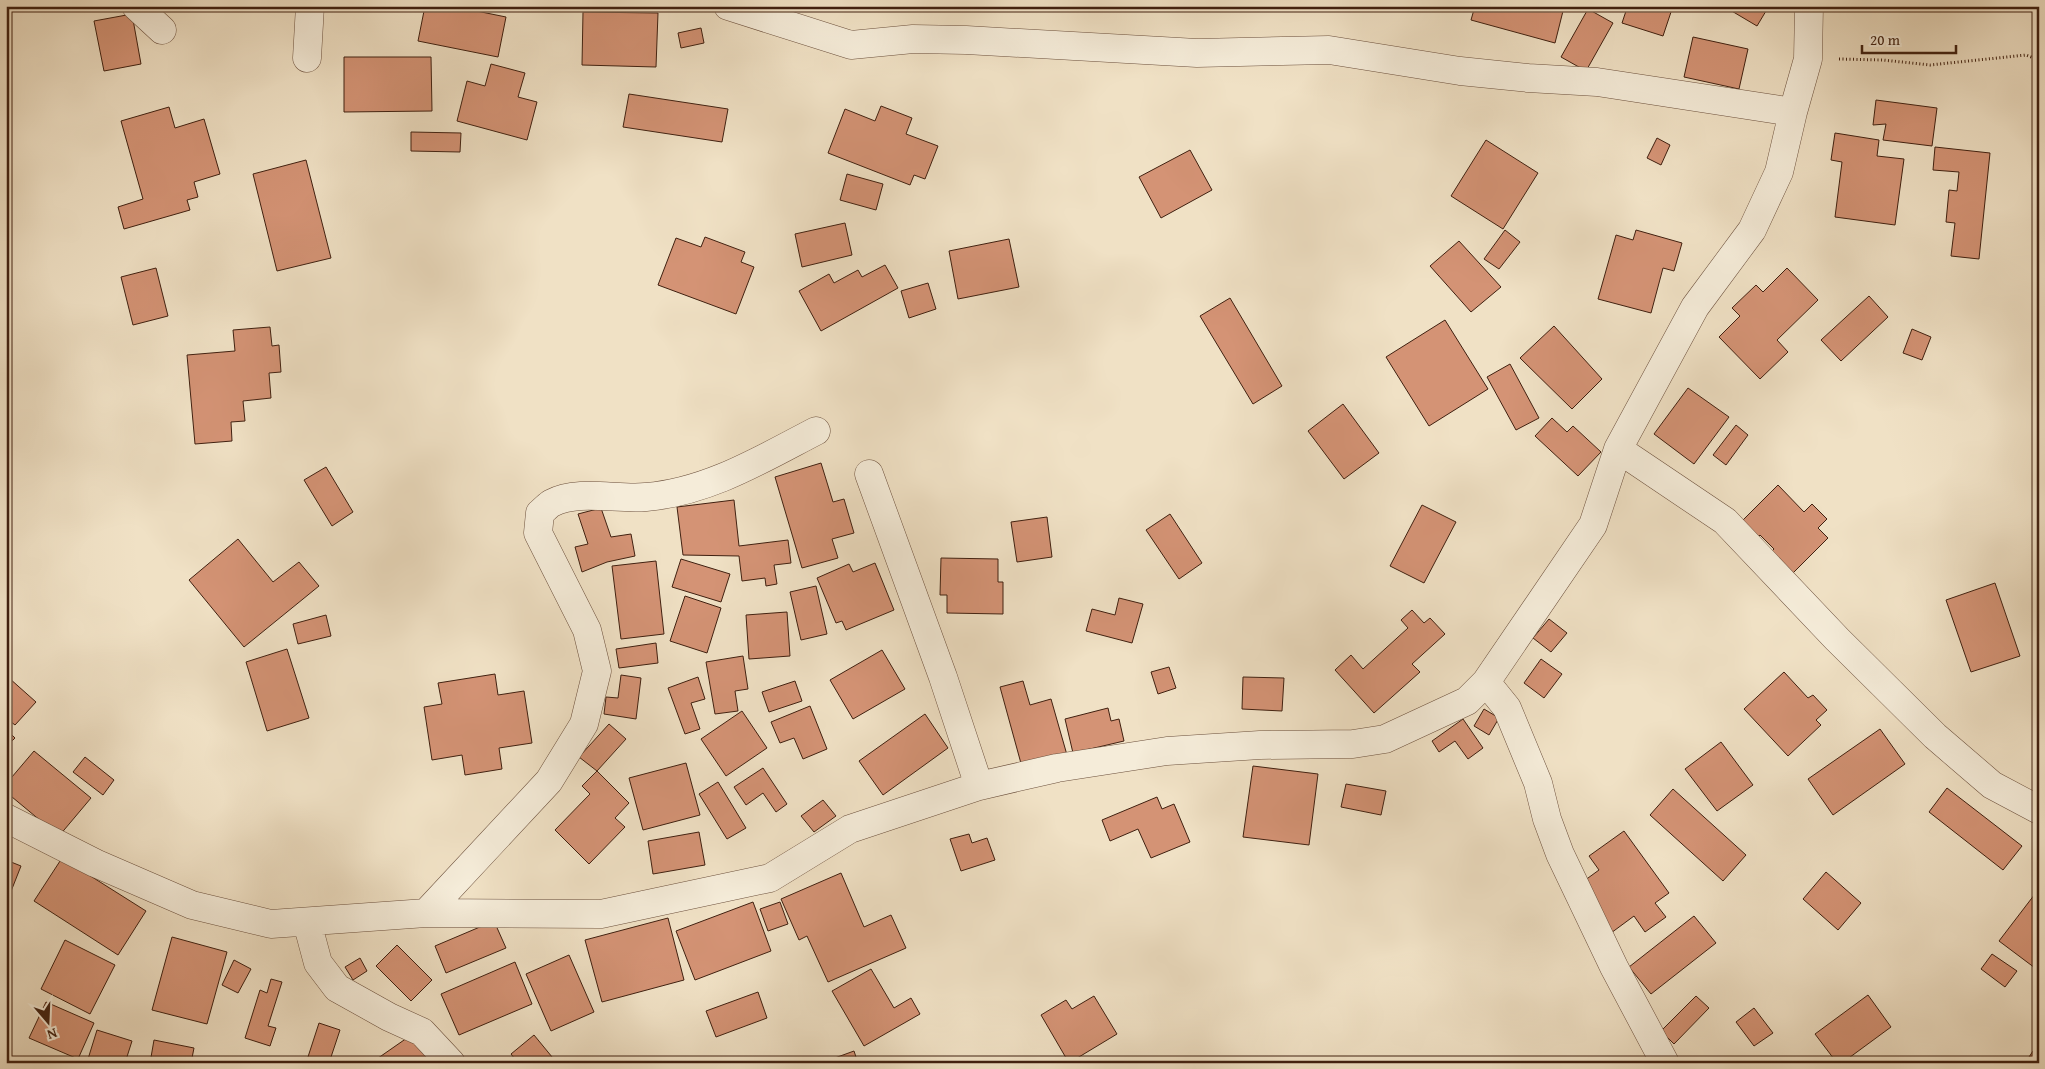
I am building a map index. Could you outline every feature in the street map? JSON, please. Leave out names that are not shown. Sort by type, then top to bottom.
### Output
[{"type":"street","points":[[136,6],[162,30]]},
{"type":"street","points":[[307,58],[310,6]]},
{"type":"street","points":[[728,6],[851,45],[913,40],[966,40],[1197,53],[1329,50],[1460,71],[1528,78],[1597,82],[1793,112]]},
{"type":"street","points":[[6,818],[95,864],[192,905],[271,924],[426,913],[601,914],[770,878],[850,829],[979,786],[1057,768],[1167,751],[1260,745],[1353,744],[1385,739],[1467,700],[1486,682],[1593,525],[1618,449],[1695,307],[1752,230],[1779,172],[1808,59],[1809,6]]},
{"type":"street","points":[[426,913],[548,781],[584,724],[597,671],[587,630],[538,533],[540,513],[552,503],[580,496],[646,498],[692,490],[736,472],[816,431]]},
{"type":"street","points":[[1618,449],[1725,521],[1837,640],[1935,736],[1992,785],[2039,810]]},
{"type":"street","points":[[870,474],[943,677],[979,786]]},
{"type":"street","points":[[1486,682],[1507,708],[1538,783],[1547,819],[1560,854],[1614,967],[1665,1063]]},
{"type":"street","points":[[307,922],[318,963],[337,988],[389,1017],[422,1032],[451,1063]]},
{"type":"path","points":[[1808,59],[1883,60],[1930,65],[2026,55],[2039,60]]},
{"type":"building","points":[[425,6],[452,6],[506,17],[498,57],[418,41]]},
{"type":"building","points":[[1475,6],[1564,7],[1555,43],[1471,20]]},
{"type":"building","points":[[1623,6],[1673,6],[1663,36],[1622,23],[1627,8]]},
{"type":"building","points":[[1732,6],[1769,6],[1757,26],[1730,10]]},
{"type":"building","points":[[1588,9],[1613,23],[1586,71],[1561,57]]},
{"type":"building","points":[[583,12],[658,13],[656,67],[582,65]]},
{"type":"building","points":[[132,14],[141,64],[104,71],[94,21]]},
{"type":"building","points":[[701,28],[704,43],[681,48],[678,33]]},
{"type":"building","points":[[1693,37],[1748,49],[1739,89],[1684,77]]},
{"type":"building","points":[[344,57],[431,57],[432,111],[344,112]]},
{"type":"building","points":[[491,64],[525,73],[518,97],[537,102],[527,140],[457,121],[467,81],[485,86]]},
{"type":"building","points":[[629,94],[728,109],[722,142],[623,127]]},
{"type":"building","points":[[1876,100],[1937,108],[1932,146],[1883,140],[1886,124],[1873,125]]},
{"type":"building","points":[[881,106],[912,118],[906,134],[938,146],[925,179],[914,175],[910,185],[828,153],[845,109],[875,121]]},
{"type":"building","points":[[169,107],[175,128],[204,119],[220,174],[194,182],[198,197],[187,200],[190,210],[124,229],[118,207],[143,199],[121,121]]},
{"type":"building","points":[[411,132],[461,133],[460,152],[411,151]]},
{"type":"building","points":[[1835,133],[1879,140],[1877,156],[1904,159],[1895,225],[1835,217],[1842,162],[1831,160]]},
{"type":"building","points":[[1657,138],[1670,145],[1661,165],[1647,158]]},
{"type":"building","points":[[1486,140],[1538,173],[1503,229],[1451,196]]},
{"type":"building","points":[[1935,147],[1990,153],[1979,259],[1951,256],[1955,223],[1946,222],[1949,190],[1957,191],[1959,172],[1933,170]]},
{"type":"building","points":[[1190,150],[1212,190],[1161,218],[1139,177]]},
{"type":"building","points":[[306,160],[331,258],[277,271],[253,174]]},
{"type":"building","points":[[847,174],[883,184],[876,210],[840,200]]},
{"type":"building","points":[[845,223],[852,255],[802,267],[795,234]]},
{"type":"building","points":[[1505,230],[1520,242],[1499,269],[1484,259]]},
{"type":"building","points":[[1636,230],[1682,243],[1674,271],[1663,268],[1651,313],[1598,299],[1616,235],[1633,240]]},
{"type":"building","points":[[705,237],[745,252],[741,262],[754,267],[736,314],[658,285],[676,238],[701,247]]},
{"type":"building","points":[[1009,239],[1019,287],[958,299],[949,251]]},
{"type":"building","points":[[1459,241],[1501,287],[1471,312],[1430,266]]},
{"type":"building","points":[[885,265],[898,288],[821,331],[799,291],[829,274],[834,283],[858,270],[862,277]]},
{"type":"building","points":[[156,268],[168,316],[133,325],[121,277]]},
{"type":"building","points":[[1787,268],[1818,300],[1777,340],[1788,352],[1760,379],[1719,337],[1740,316],[1732,308],[1756,285],[1763,292]]},
{"type":"building","points":[[928,283],[936,309],[909,318],[901,291]]},
{"type":"building","points":[[1869,296],[1888,317],[1841,361],[1821,340]]},
{"type":"building","points":[[1230,298],[1282,386],[1253,404],[1200,316]]},
{"type":"building","points":[[1445,320],[1488,389],[1429,426],[1386,357]]},
{"type":"building","points":[[1554,326],[1602,379],[1572,409],[1520,358]]},
{"type":"building","points":[[270,327],[272,346],[279,345],[281,372],[269,373],[271,398],[243,401],[245,421],[231,422],[232,441],[195,444],[187,355],[235,351],[233,330]]},
{"type":"building","points":[[1912,329],[1931,337],[1922,360],[1903,353]]},
{"type":"building","points":[[1510,364],[1539,418],[1516,430],[1487,377]]},
{"type":"building","points":[[1688,388],[1729,417],[1694,464],[1654,434]]},
{"type":"building","points":[[1343,404],[1379,453],[1344,479],[1308,431]]},
{"type":"building","points":[[1552,418],[1567,432],[1573,426],[1601,452],[1578,476],[1535,436]]},
{"type":"building","points":[[1736,425],[1748,435],[1726,465],[1713,455]]},
{"type":"building","points":[[821,463],[833,502],[844,499],[854,533],[832,539],[838,558],[802,568],[775,477]]},
{"type":"building","points":[[326,467],[353,512],[332,526],[304,480]]},
{"type":"building","points":[[1778,485],[1804,512],[1812,504],[1827,519],[1818,528],[1828,538],[1789,577],[1768,555],[1774,549],[1760,535],[1754,541],[1738,525]]},
{"type":"building","points":[[734,500],[739,546],[788,540],[791,563],[774,565],[777,584],[766,586],[765,578],[742,581],[739,556],[683,555],[677,507]]},
{"type":"building","points":[[1422,505],[1456,522],[1424,583],[1390,566]]},
{"type":"building","points":[[601,508],[611,537],[631,534],[635,556],[607,562],[582,572],[575,547],[588,544],[578,514]]},
{"type":"building","points":[[1170,514],[1202,563],[1179,579],[1146,530]]},
{"type":"building","points":[[1047,517],[1052,557],[1017,562],[1011,522]]},
{"type":"building","points":[[238,539],[273,582],[299,562],[319,586],[244,647],[189,580]]},
{"type":"building","points":[[941,558],[998,559],[998,582],[1003,582],[1003,614],[947,613],[947,595],[940,595]]},
{"type":"building","points":[[681,559],[730,574],[721,602],[672,587]]},
{"type":"building","points":[[656,561],[664,634],[621,639],[612,566]]},
{"type":"building","points":[[875,563],[894,610],[846,630],[842,621],[836,623],[817,578],[849,564],[853,572]]},
{"type":"building","points":[[1995,583],[2020,656],[1971,672],[1946,600]]},
{"type":"building","points":[[816,586],[827,634],[801,640],[790,592]]},
{"type":"building","points":[[685,596],[721,608],[707,653],[670,641]]},
{"type":"building","points":[[1119,598],[1143,604],[1132,643],[1086,631],[1092,609],[1115,615]]},
{"type":"building","points":[[1412,610],[1424,623],[1430,618],[1445,634],[1412,664],[1420,672],[1374,713],[1335,670],[1351,655],[1363,669],[1408,628],[1401,620]]},
{"type":"building","points":[[787,612],[790,656],[749,659],[746,615]]},
{"type":"building","points":[[326,615],[331,636],[298,644],[293,624]]},
{"type":"building","points":[[1549,619],[1567,633],[1551,652],[1533,638]]},
{"type":"building","points":[[656,643],[658,663],[619,668],[616,649]]},
{"type":"building","points":[[287,649],[309,718],[267,731],[246,662]]},
{"type":"building","points":[[882,650],[905,689],[853,719],[830,680]]},
{"type":"building","points":[[743,656],[748,689],[735,691],[738,711],[715,714],[706,662]]},
{"type":"building","points":[[1541,659],[1562,674],[1544,698],[1524,683]]},
{"type":"building","points":[[1169,667],[1176,688],[1158,694],[1151,672]]},
{"type":"building","points":[[1784,672],[1808,698],[1813,695],[1827,710],[1816,720],[1821,725],[1788,756],[1744,709]]},
{"type":"building","points":[[495,674],[498,695],[524,691],[532,743],[499,748],[502,769],[465,775],[462,755],[432,760],[424,707],[442,704],[438,683]]},
{"type":"building","points":[[621,675],[641,678],[636,719],[604,714],[606,697],[618,698]]},
{"type":"building","points":[[698,677],[705,699],[691,703],[700,729],[685,734],[668,688]]},
{"type":"building","points":[[1243,677],[1284,678],[1282,711],[1242,709]]},
{"type":"building","points":[[9,678],[36,702],[15,725],[6,718],[6,681]]},
{"type":"building","points":[[795,681],[802,701],[769,712],[762,692]]},
{"type":"building","points":[[1023,681],[1030,705],[1051,699],[1067,755],[1022,767],[1000,687]]},
{"type":"building","points":[[810,706],[827,749],[803,759],[794,738],[780,743],[771,722]]},
{"type":"building","points":[[1108,708],[1111,721],[1119,719],[1124,741],[1073,753],[1065,719]]},
{"type":"building","points":[[1484,709],[1499,718],[1489,735],[1474,726]]},
{"type":"building","points":[[742,711],[767,748],[726,776],[701,739]]},
{"type":"building","points":[[925,714],[948,748],[883,795],[859,761]]},
{"type":"building","points":[[1463,719],[1483,748],[1468,759],[1455,741],[1439,752],[1432,741]]},
{"type":"building","points":[[609,724],[626,739],[597,771],[579,757]]},
{"type":"building","points":[[6,729],[15,738],[6,747]]},
{"type":"building","points":[[1880,729],[1905,764],[1833,815],[1808,779]]},
{"type":"building","points":[[1721,742],[1753,785],[1717,811],[1685,769]]},
{"type":"building","points":[[34,751],[91,798],[59,836],[6,792],[6,784]]},
{"type":"building","points":[[85,757],[114,780],[103,795],[73,772]]},
{"type":"building","points":[[686,763],[700,815],[643,830],[629,778]]},
{"type":"building","points":[[1253,766],[1318,774],[1309,845],[1243,837]]},
{"type":"building","points":[[763,768],[787,804],[776,812],[763,793],[746,805],[734,787]]},
{"type":"building","points":[[597,771],[629,803],[615,818],[625,827],[589,864],[555,830],[590,794],[582,786]]},
{"type":"building","points":[[718,782],[746,828],[727,839],[699,794]]},
{"type":"building","points":[[1346,784],[1386,791],[1381,815],[1341,807]]},
{"type":"building","points":[[1947,788],[2022,846],[2003,870],[1929,812]]},
{"type":"building","points":[[1673,789],[1746,855],[1723,881],[1650,815]]},
{"type":"building","points":[[1157,797],[1162,809],[1174,804],[1190,842],[1151,858],[1138,829],[1110,841],[1102,820]]},
{"type":"building","points":[[823,800],[836,816],[814,832],[801,816]]},
{"type":"building","points":[[1624,831],[1669,893],[1655,903],[1666,917],[1645,932],[1634,916],[1611,933],[1577,886],[1599,870],[1589,856]]},
{"type":"building","points":[[699,832],[705,865],[653,874],[648,841]]},
{"type":"building","points":[[969,834],[972,843],[987,838],[995,860],[961,871],[950,839]]},
{"type":"building","points":[[62,858],[146,911],[118,955],[34,901]]},
{"type":"building","points":[[6,860],[21,866],[6,904]]},
{"type":"building","points":[[1826,872],[1861,903],[1838,930],[1803,899]]},
{"type":"building","points":[[841,873],[864,927],[891,915],[906,948],[828,982],[807,936],[799,940],[781,899]]},
{"type":"building","points":[[2039,891],[2039,971],[1999,941]]},
{"type":"building","points":[[753,902],[771,951],[695,980],[676,931]]},
{"type":"building","points":[[780,902],[788,924],[768,931],[760,909]]},
{"type":"building","points":[[1694,916],[1716,943],[1651,994],[1629,967]]},
{"type":"building","points":[[668,918],[684,980],[602,1002],[585,940]]},
{"type":"building","points":[[494,921],[506,948],[446,973],[435,946]]},
{"type":"building","points":[[172,937],[227,952],[207,1024],[152,1010]]},
{"type":"building","points":[[65,940],[115,965],[90,1014],[41,989]]},
{"type":"building","points":[[397,945],[432,980],[411,1001],[376,966]]},
{"type":"building","points":[[1992,954],[2017,971],[2005,987],[1981,969]]},
{"type":"building","points":[[569,955],[594,1012],[551,1031],[526,974]]},
{"type":"building","points":[[360,958],[367,971],[353,980],[345,967]]},
{"type":"building","points":[[234,960],[251,969],[238,993],[222,985]]},
{"type":"building","points":[[515,962],[532,1004],[459,1035],[441,994]]},
{"type":"building","points":[[871,969],[894,1008],[911,998],[920,1014],[864,1046],[832,991]]},
{"type":"building","points":[[271,979],[282,982],[268,1026],[276,1028],[270,1046],[245,1038],[260,990],[267,993]]},
{"type":"building","points":[[758,992],[767,1018],[716,1037],[706,1011]]},
{"type":"building","points":[[1868,995],[1891,1027],[1842,1063],[1837,1063],[1815,1034]]},
{"type":"building","points":[[1094,996],[1117,1034],[1069,1063],[1041,1015],[1066,1000],[1072,1009]]},
{"type":"building","points":[[1696,996],[1709,1008],[1674,1044],[1661,1031]]},
{"type":"building","points":[[46,1002],[94,1023],[78,1059],[29,1038]]},
{"type":"building","points":[[1754,1008],[1773,1033],[1754,1046],[1736,1022]]},
{"type":"building","points":[[319,1023],[340,1030],[329,1063],[306,1063]]},
{"type":"building","points":[[97,1030],[132,1041],[125,1063],[98,1063],[88,1059]]},
{"type":"building","points":[[417,1031],[439,1063],[371,1063]]},
{"type":"building","points":[[534,1035],[557,1063],[518,1063],[511,1054]]},
{"type":"building","points":[[154,1040],[194,1048],[191,1063],[150,1063]]},
{"type":"building","points":[[854,1051],[858,1063],[821,1063]]},
{"type":"building","points":[[2033,1051],[2039,1055],[2039,1063],[2025,1063]]}]
